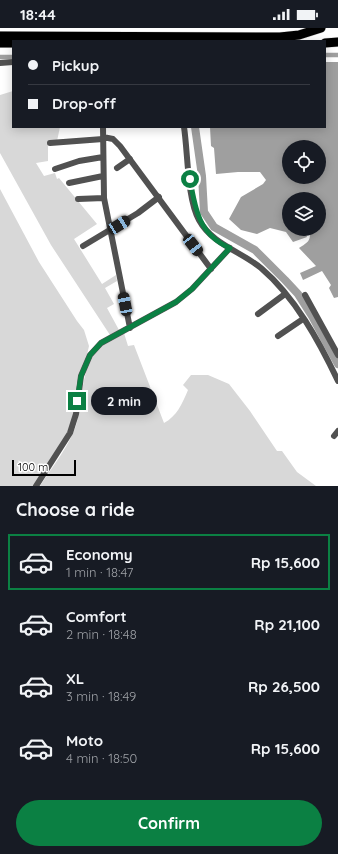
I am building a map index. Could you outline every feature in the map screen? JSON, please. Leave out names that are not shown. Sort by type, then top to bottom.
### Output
[{"type":"highway","points":[[0,36],[280,37],[299,35],[321,28]]},
{"type":"highway","points":[[326,43],[338,42]]},
{"type":"highway","points":[[0,43],[12,43]]},
{"type":"street","points":[[0,63],[12,62]]},
{"type":"street","points":[[103,128],[104,198],[109,231],[130,328]]},
{"type":"street","points":[[184,128],[194,205],[197,216],[212,237],[261,269],[285,294],[304,307],[338,355]]},
{"type":"street","points":[[50,143],[103,138],[113,139],[158,196],[211,269]]},
{"type":"street","points":[[55,168],[79,161],[103,157]]},
{"type":"street","points":[[117,168],[130,159]]},
{"type":"street","points":[[69,183],[103,176]]},
{"type":"street","points":[[83,246],[138,213],[158,196]]},
{"type":"street","points":[[78,199],[104,198]]},
{"type":"street","points":[[36,486],[70,433],[76,414],[81,376],[90,355],[101,343],[176,302],[192,289],[230,248]]},
{"type":"street","points":[[258,314],[285,294]]},
{"type":"street","points":[[305,295],[303,319],[326,355],[338,381]]},
{"type":"street","points":[[278,336],[303,319]]},
{"type":"shaded area","points":[[326,62],[338,62],[338,297],[334,298],[329,288],[331,285],[322,271],[303,280],[300,273],[316,266],[299,248],[306,243],[310,236],[326,236],[326,192],[282,192],[282,231],[270,228],[257,234],[241,230],[229,219],[241,197],[263,184],[266,180],[260,172],[216,174],[214,148],[211,146],[210,128],[326,128]]},
{"type":"shaded area","points":[[12,91],[12,128],[60,128],[57,141],[48,143],[48,161],[36,163],[44,176],[55,173],[57,179],[59,178],[97,224],[74,239],[102,284],[116,275],[117,281],[105,288],[114,304],[107,308],[119,330],[110,335],[51,245],[0,153],[0,95]]},
{"type":"shaded area","points":[[0,189],[39,262],[84,330],[89,346],[71,424],[64,440],[33,486],[0,486]]},
{"type":"shaded area","points":[[289,236],[307,237],[293,242]]},
{"type":"shaded area","points":[[124,333],[128,346],[134,345],[164,423],[176,413],[181,405],[188,390],[183,385],[191,375],[208,375],[229,384],[250,411],[277,451],[282,451],[297,472],[316,486],[40,486],[66,447],[74,430],[79,413],[86,370],[90,360],[102,345]]},
{"type":"waterway","points":[[326,55],[338,55]]},
{"type":"waterway","points":[[0,57],[12,57]]},
{"type":"waterway","points":[[195,128],[202,176],[204,212],[214,227],[255,250],[298,294],[312,316],[338,364]]},
{"type":"route","points":[[77,401],[81,376],[90,355],[101,343],[176,302],[192,289],[230,248],[208,234],[202,225],[197,216],[194,205],[190,179]]}]
